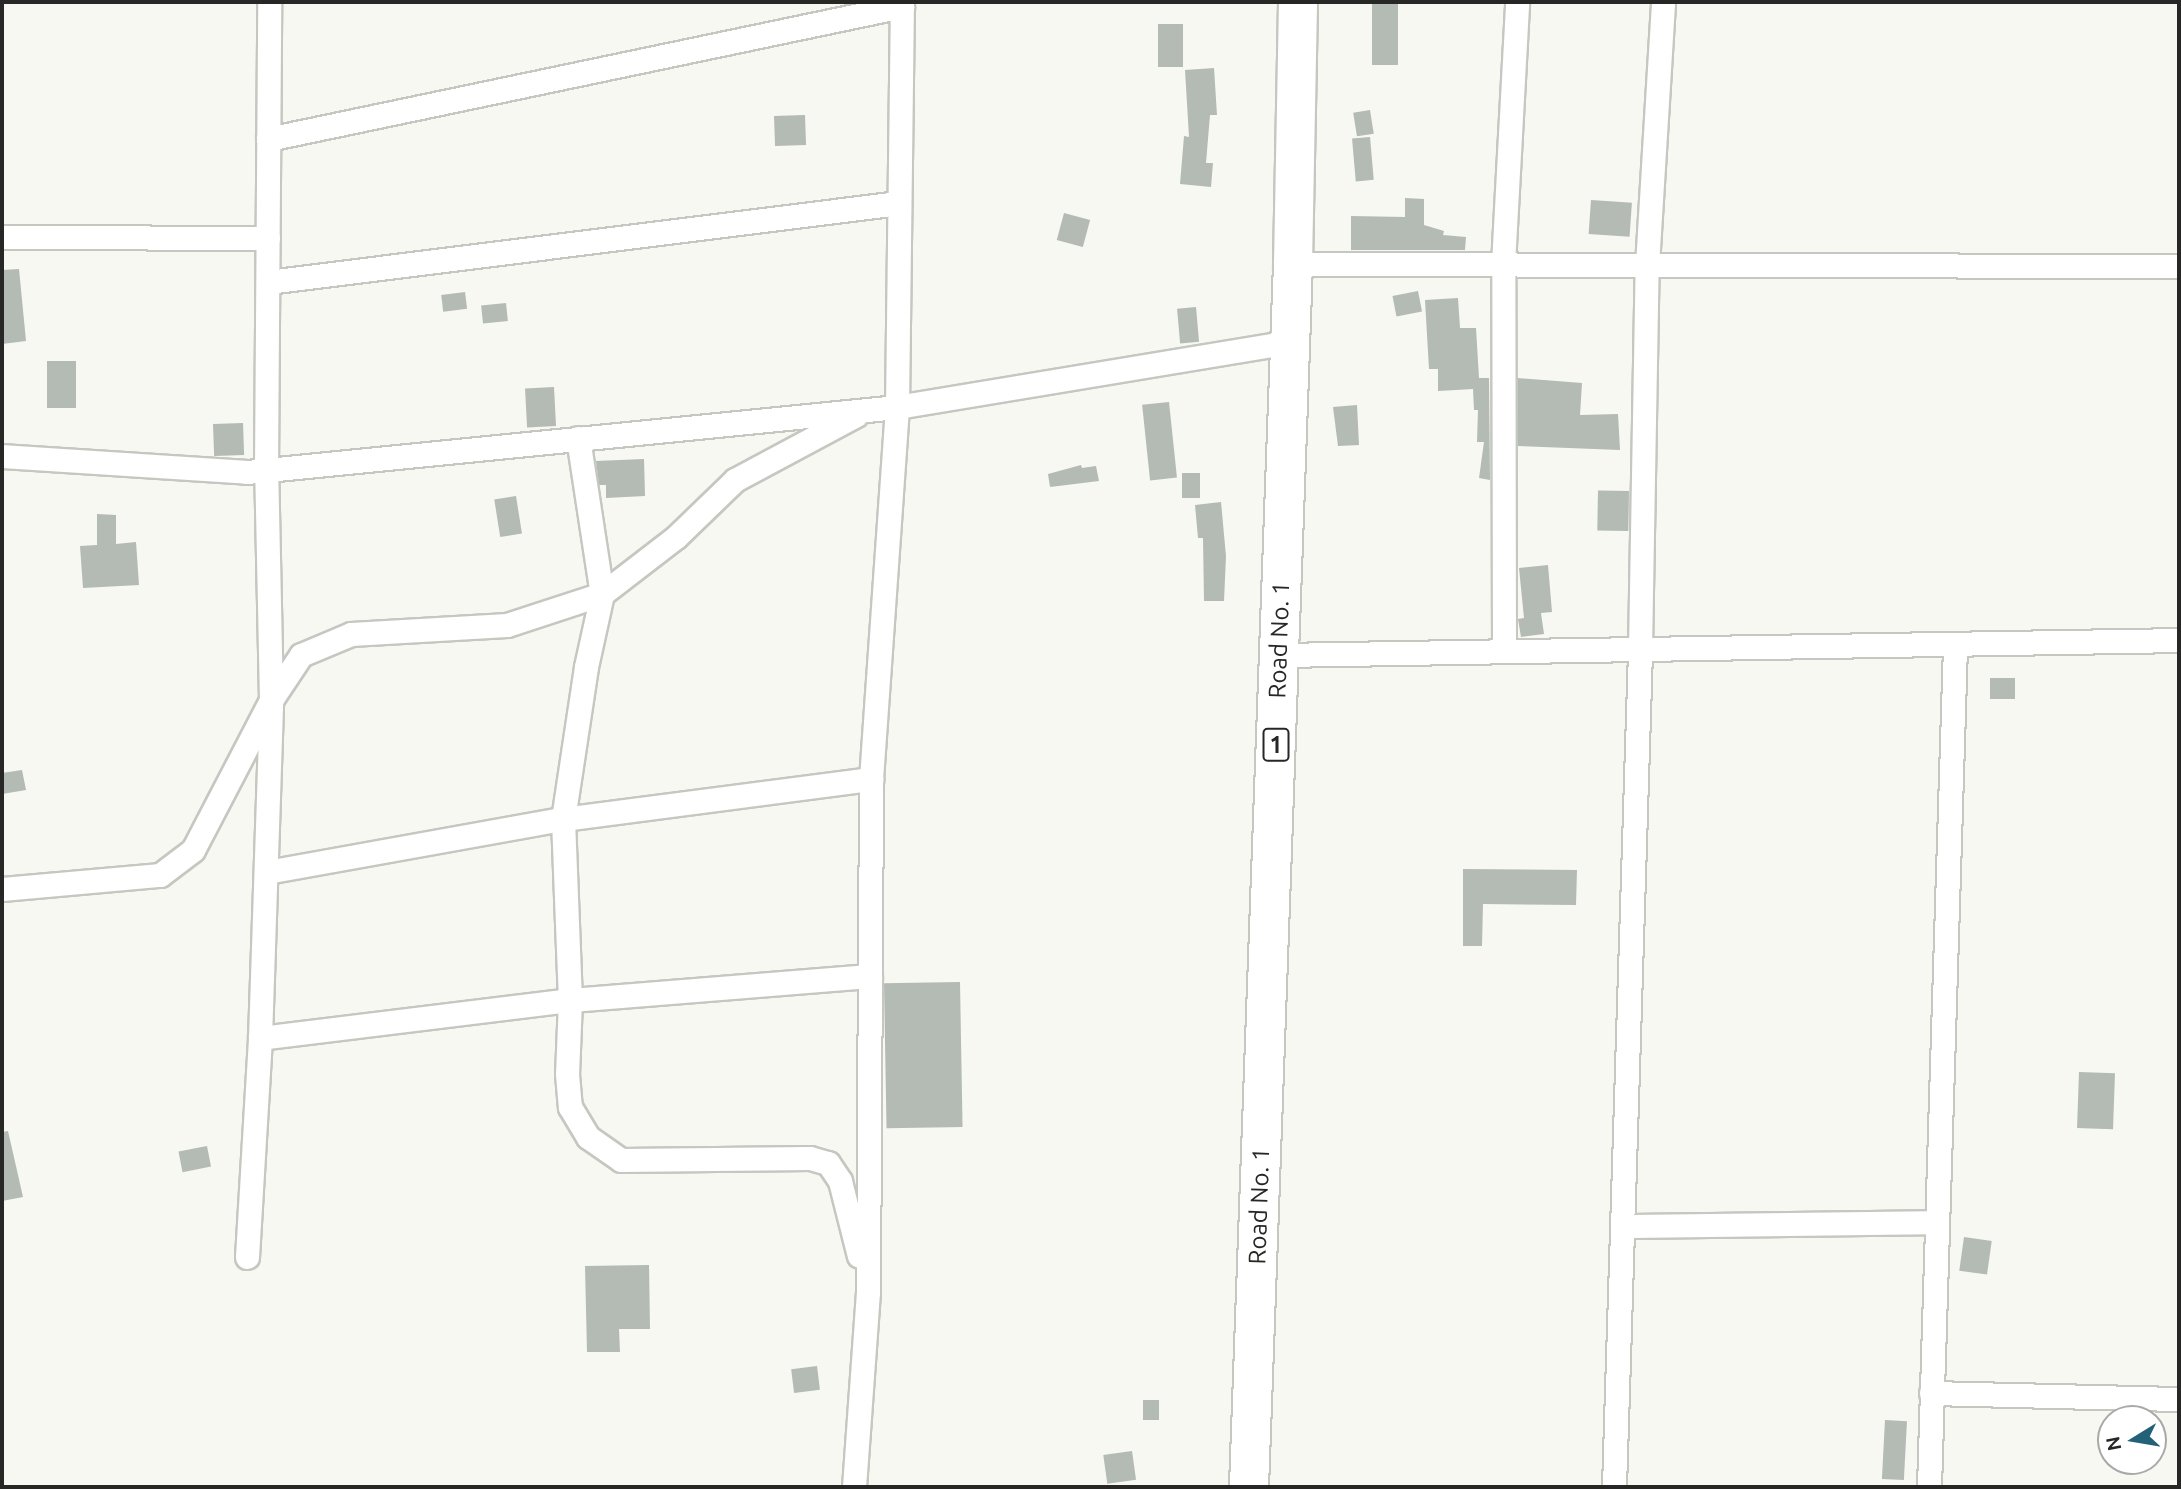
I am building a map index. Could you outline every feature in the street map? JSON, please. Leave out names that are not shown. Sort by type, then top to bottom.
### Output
[{"type":"highway","name":"Road No. 1","points":[[1249,1487],[1293,264],[1298,2]]},
{"type":"street","points":[[247,1257],[260,1038],[271,699],[266,469],[269,2]]},
{"type":"street","points":[[1504,651],[1503,264],[1517,2]]},
{"type":"street","points":[[1614,1487],[1640,649],[1647,265],[1663,2]]},
{"type":"street","points":[[268,139],[902,4],[897,407],[872,779],[868,1292],[853,1487]]},
{"type":"street","points":[[268,282],[899,203]]},
{"type":"street","points":[[2,237],[268,238]]},
{"type":"street","points":[[1293,264],[2179,266]]},
{"type":"street","points":[[2,456],[247,472],[897,407],[1290,342]]},
{"type":"street","points":[[2,889],[160,874],[192,850],[271,699],[301,655],[351,634],[508,625],[602,594],[676,537],[735,480],[865,410]]},
{"type":"street","points":[[578,438],[602,594],[586,667],[563,820],[570,1000],[567,1074],[570,1107],[588,1138],[621,1160],[810,1158],[828,1163],[840,1181],[868,1292]]},
{"type":"street","points":[[1279,655],[2179,640]]},
{"type":"street","points":[[1929,1487],[1955,644]]},
{"type":"street","points":[[267,872],[563,820],[872,779]]},
{"type":"street","points":[[260,1038],[570,1000],[870,976]]},
{"type":"street","points":[[1622,1226],[1936,1222]]},
{"type":"street","points":[[1931,1393],[2179,1399]]},
{"type":"building","points":[[1372,2],[1398,2],[1398,65],[1372,65]]},
{"type":"building","points":[[1158,24],[1183,24],[1183,67],[1158,67]]},
{"type":"building","points":[[1214,68],[1217,115],[1210,115],[1206,163],[1213,163],[1211,187],[1180,184],[1184,136],[1189,137],[1185,70]]},
{"type":"building","points":[[1370,110],[1374,134],[1357,136],[1353,113]]},
{"type":"building","points":[[805,115],[806,145],[775,146],[774,116]]},
{"type":"building","points":[[1370,137],[1374,180],[1356,181],[1352,139]]},
{"type":"building","points":[[1405,198],[1424,199],[1424,225],[1444,231],[1443,235],[1466,237],[1465,250],[1351,250],[1351,216],[1405,217]]},
{"type":"building","points":[[1591,200],[1632,203],[1630,237],[1589,234]]},
{"type":"building","points":[[1064,213],[1090,220],[1083,247],[1057,240]]},
{"type":"building","points":[[19,269],[26,341],[2,344],[2,270]]},
{"type":"building","points":[[1418,291],[1422,312],[1396,317],[1392,296]]},
{"type":"building","points":[[465,292],[467,309],[443,312],[441,295]]},
{"type":"building","points":[[1458,298],[1460,328],[1476,328],[1479,378],[1489,378],[1490,480],[1479,478],[1484,442],[1477,442],[1478,410],[1474,410],[1473,389],[1438,391],[1438,369],[1429,369],[1425,300]]},
{"type":"building","points":[[506,303],[508,321],[483,324],[481,306]]},
{"type":"building","points":[[1196,307],[1199,342],[1180,344],[1177,309]]},
{"type":"building","points":[[47,361],[76,361],[76,408],[47,408]]},
{"type":"building","points":[[1517,378],[1582,383],[1580,415],[1618,414],[1620,450],[1517,446]]},
{"type":"building","points":[[554,387],[556,426],[527,427],[525,389]]},
{"type":"building","points":[[1169,402],[1177,478],[1150,480],[1142,405]]},
{"type":"building","points":[[1357,405],[1359,445],[1338,446],[1333,407]]},
{"type":"building","points":[[243,423],[244,455],[214,456],[213,424]]},
{"type":"building","points":[[644,459],[645,496],[606,498],[606,485],[599,485],[596,461]]},
{"type":"building","points":[[1081,465],[1082,468],[1096,466],[1099,481],[1050,487],[1048,474]]},
{"type":"building","points":[[1182,473],[1200,473],[1200,498],[1182,498]]},
{"type":"building","points":[[1598,490],[1629,491],[1628,531],[1597,530]]},
{"type":"building","points":[[516,496],[522,534],[500,537],[494,499]]},
{"type":"building","points":[[1221,502],[1226,556],[1224,601],[1204,601],[1203,538],[1198,538],[1195,505]]},
{"type":"building","points":[[97,514],[116,515],[116,544],[136,542],[139,585],[83,588],[80,546],[97,545]]},
{"type":"building","points":[[1548,565],[1552,612],[1541,613],[1544,634],[1521,637],[1518,619],[1524,618],[1519,568]]},
{"type":"building","points":[[1990,678],[2015,678],[2015,699],[1990,699]]},
{"type":"building","points":[[22,770],[26,790],[2,794],[2,773]]},
{"type":"building","points":[[1463,869],[1577,870],[1576,905],[1483,904],[1482,946],[1463,946]]},
{"type":"building","points":[[960,982],[963,1127],[887,1128],[884,983]]},
{"type":"building","points":[[2079,1072],[2115,1073],[2113,1129],[2077,1128]]},
{"type":"building","points":[[8,1131],[23,1197],[2,1201],[2,1132]]},
{"type":"building","points":[[207,1146],[211,1167],[183,1172],[179,1152]]},
{"type":"building","points":[[1964,1237],[1992,1241],[1987,1275],[1959,1271]]},
{"type":"building","points":[[649,1265],[650,1329],[619,1329],[620,1352],[587,1352],[585,1266]]},
{"type":"building","points":[[817,1366],[820,1390],[794,1393],[791,1369]]},
{"type":"building","points":[[1143,1400],[1159,1400],[1159,1420],[1143,1420]]},
{"type":"building","points":[[1885,1420],[1907,1421],[1904,1480],[1882,1479]]},
{"type":"building","points":[[1132,1451],[1136,1480],[1107,1484],[1103,1455]]}]
